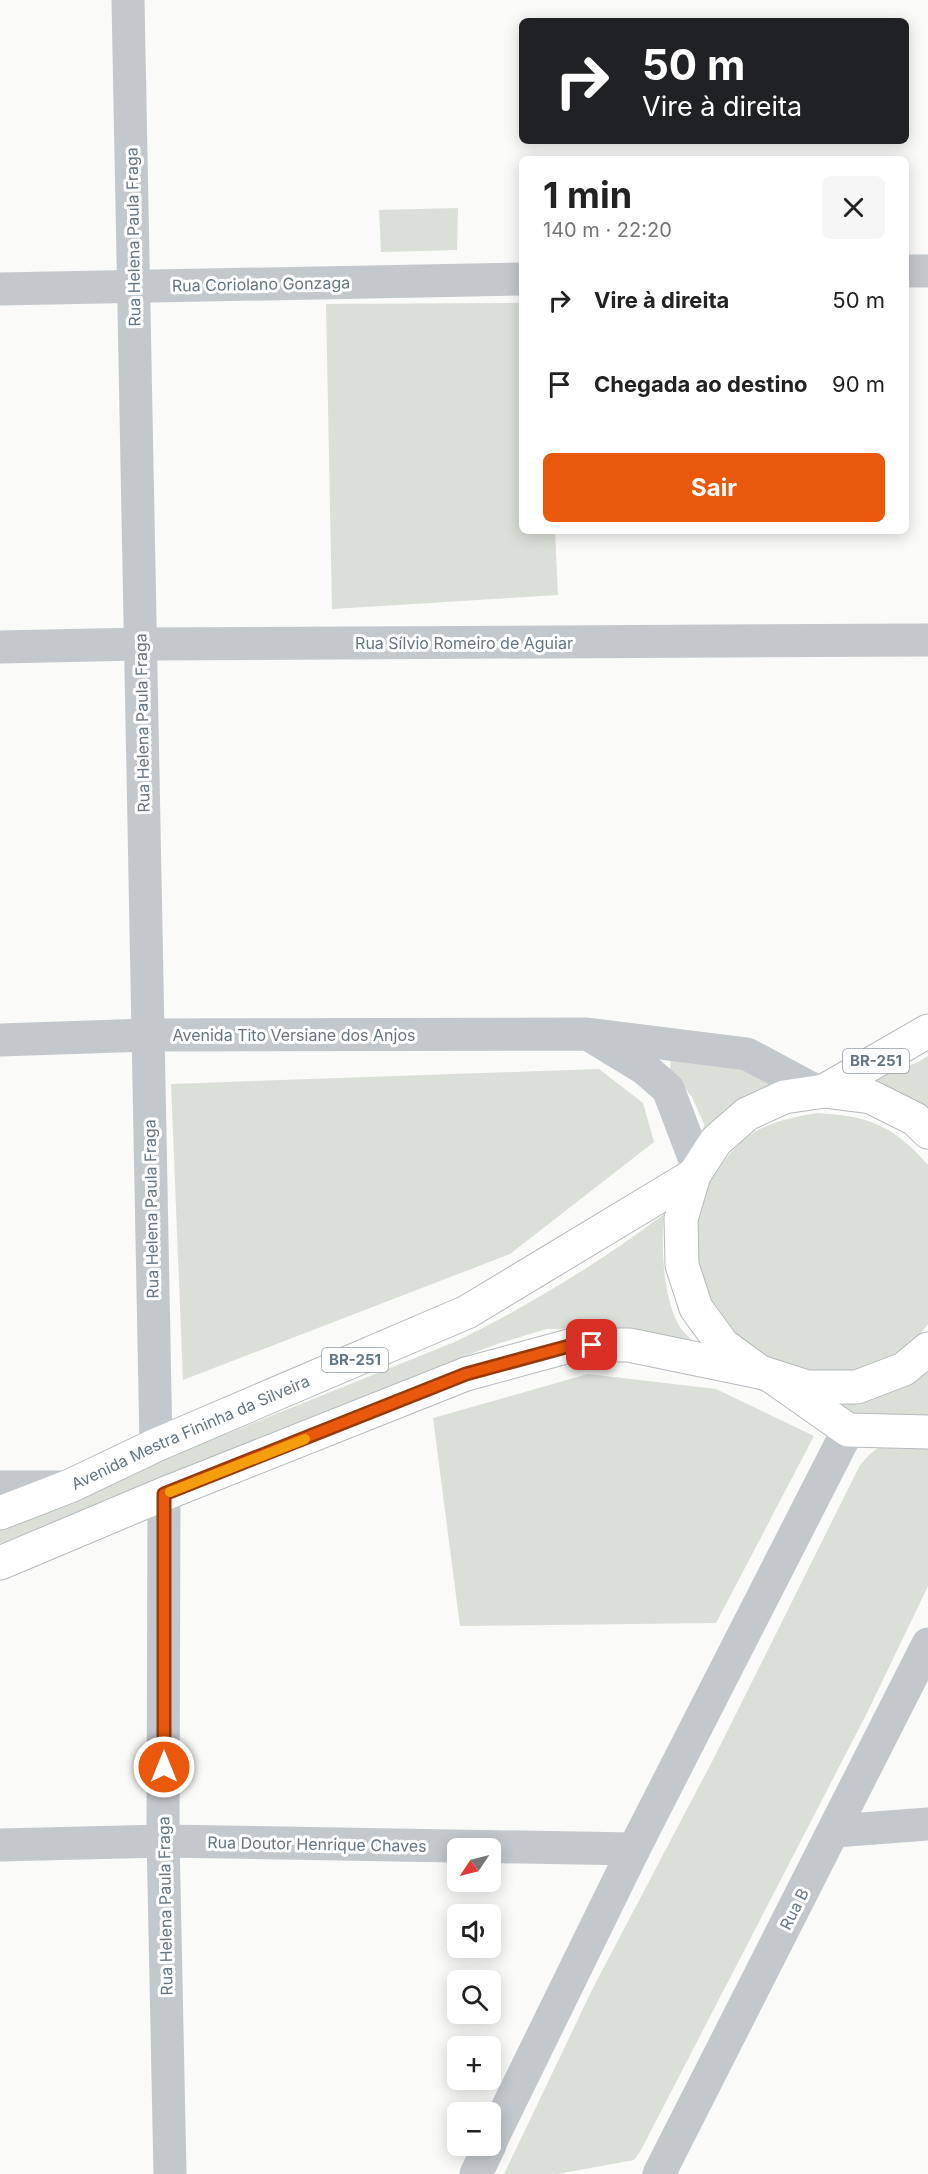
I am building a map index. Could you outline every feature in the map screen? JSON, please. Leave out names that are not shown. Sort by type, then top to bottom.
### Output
[{"type":"main road","name":"BR-251","points":[[821,1091],[928,1031]]},
{"type":"main road","points":[[928,1132],[915,1119],[871,1097],[821,1091],[784,1097],[747,1114],[716,1141],[696,1172],[681,1219],[682,1264],[692,1297],[696,1308],[723,1345],[848,1430],[928,1432]]},
{"type":"main road","name":"Avenida Mestra Fininha da Silveira","points":[[0,1514],[70,1486],[156,1445],[467,1312],[696,1172]]},
{"type":"main road","points":[[0,1563],[164,1494],[466,1374],[573,1345],[629,1345],[765,1374],[807,1387],[857,1387],[904,1369],[928,1348]]},
{"type":"street","name":"Rua Helena Paula Fraga","points":[[128,0],[156,1445]]},
{"type":"street","points":[[909,271],[928,271]]},
{"type":"street","name":"Rua Coriolano Gonzaga","points":[[0,290],[519,279]]},
{"type":"street","name":"Rua Sílvio Romeiro de Aguiar","points":[[0,647],[141,644],[928,640]]},
{"type":"street","points":[[588,1034],[645,1069],[668,1089],[696,1172]]},
{"type":"street","name":"Avenida Tito Versiane dos Anjos","points":[[0,1040],[148,1035],[588,1034],[747,1054],[821,1091]]},
{"type":"street","points":[[501,2121],[633,1849],[848,1430]]},
{"type":"street","points":[[0,1487],[70,1486]]},
{"type":"street","name":"Rua Helena Paula Fraga","points":[[164,1494],[164,1841],[170,2174]]},
{"type":"street","name":"Rua B","points":[[660,2174],[928,1644]]},
{"type":"street","points":[[835,1830],[928,1824]]},
{"type":"street","name":"Rua Doutor Henrique Chaves","points":[[0,1845],[164,1841],[633,1849]]},
{"type":"street","points":[[476,2174],[484,2156]]},
{"type":"shaded area","points":[[458,208],[457,250],[381,252],[379,210]]},
{"type":"shaded area","points":[[519,303],[519,534],[555,534],[558,595],[332,609],[326,304]]},
{"type":"shaded area","points":[[671,1056],[742,1065],[793,1083],[702,1142],[704,1124],[692,1097],[670,1070]]},
{"type":"shaded area","points":[[928,1056],[928,1111],[891,1088],[858,1085],[918,1062]]},
{"type":"shaded area","points":[[599,1069],[643,1103],[654,1142],[510,1254],[183,1380],[171,1084]]},
{"type":"shaded area","points":[[817,1113],[851,1117],[879,1125],[903,1140],[928,1165],[928,1324],[908,1347],[891,1357],[868,1367],[844,1373],[819,1374],[795,1370],[771,1363],[750,1351],[731,1335],[715,1315],[694,1250],[693,1234],[701,1201],[708,1185],[729,1155],[753,1133],[768,1125]]},
{"type":"shaded area","points":[[664,1214],[663,1256],[669,1299],[680,1327],[697,1345],[607,1328],[546,1329],[452,1361],[0,1544],[0,1525],[457,1341],[564,1282]]},
{"type":"shaded area","points":[[928,1372],[928,1429],[858,1423],[832,1404],[862,1403]]},
{"type":"shaded area","points":[[588,1374],[716,1389],[814,1436],[716,1623],[460,1626],[433,1418]]},
{"type":"shaded area","points":[[878,1448],[928,1449],[928,1586],[868,1711],[634,2160],[557,2174],[504,2174],[593,1988],[716,1754],[860,1465]]},
{"type":"slow traffic","points":[[170,1492],[305,1439]]},
{"type":"route","points":[[164,1767],[164,1494],[466,1374],[573,1345],[592,1345]]}]
